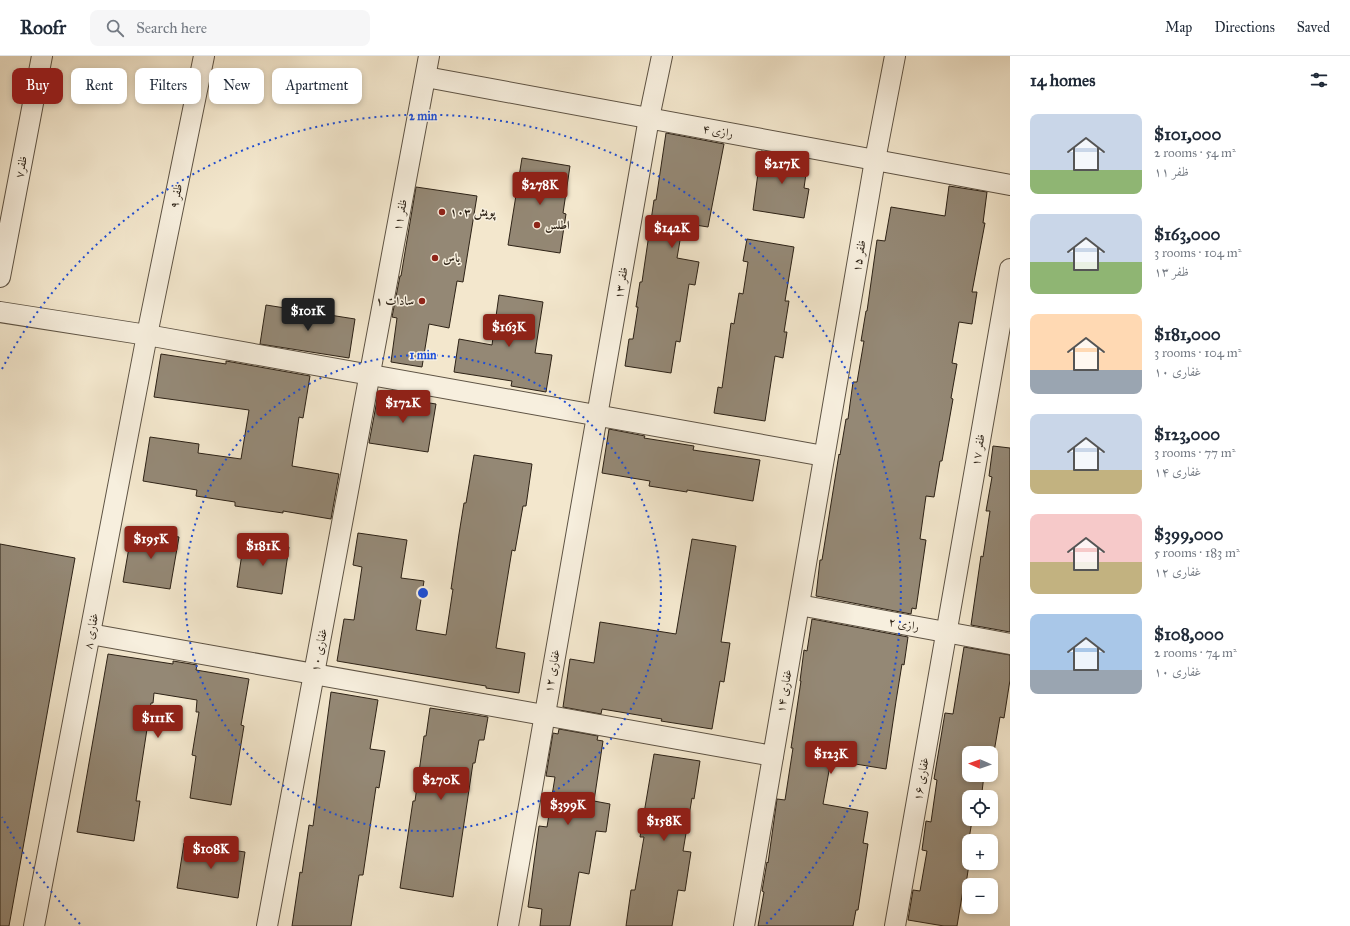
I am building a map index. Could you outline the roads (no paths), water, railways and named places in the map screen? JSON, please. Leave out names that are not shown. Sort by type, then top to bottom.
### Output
[{"type":"street","name":"ظفر۷","points":[[0,277],[42,56]]},
{"type":"street","name":"ظفر ۹","points":[[147,335],[204,56]]},
{"type":"street","name":"ظفر ۱۱","points":[[370,375],[429,56]]},
{"type":"street","name":"ظفر ۱۳","points":[[597,415],[649,118],[662,56]]},
{"type":"street","name":"ظفر ۱۵","points":[[824,456],[875,160],[895,56]]},
{"type":"street","name":"رازی ۴","points":[[426,77],[1010,185]]},
{"type":"street","name":"ظفر ۱۷","points":[[946,632],[1010,269]]},
{"type":"street","points":[[0,312],[147,335],[824,456]]},
{"type":"street","name":"غفاری ۸","points":[[34,926],[147,335]]},
{"type":"street","name":"غفاری ۱۰","points":[[267,926],[370,375]]},
{"type":"street","name":"غفاری ۱۲","points":[[508,926],[597,415]]},
{"type":"street","name":"غفاری ۱۴","points":[[744,926],[824,456]]},
{"type":"street","name":"رازی ۲","points":[[799,605],[1010,644]]},
{"type":"street","name":"غفاری ۱۶","points":[[895,926],[946,632]]},
{"type":"street","points":[[90,634],[773,756]]},
{"type":"place","name":"پویش ۱۰۳","points":[[442,212]]},
{"type":"place","name":"اطلس","points":[[537,225]]},
{"type":"place","name":"یاس","points":[[435,258]]},
{"type":"place","name":"سادات ۱","points":[[422,301]]}]
